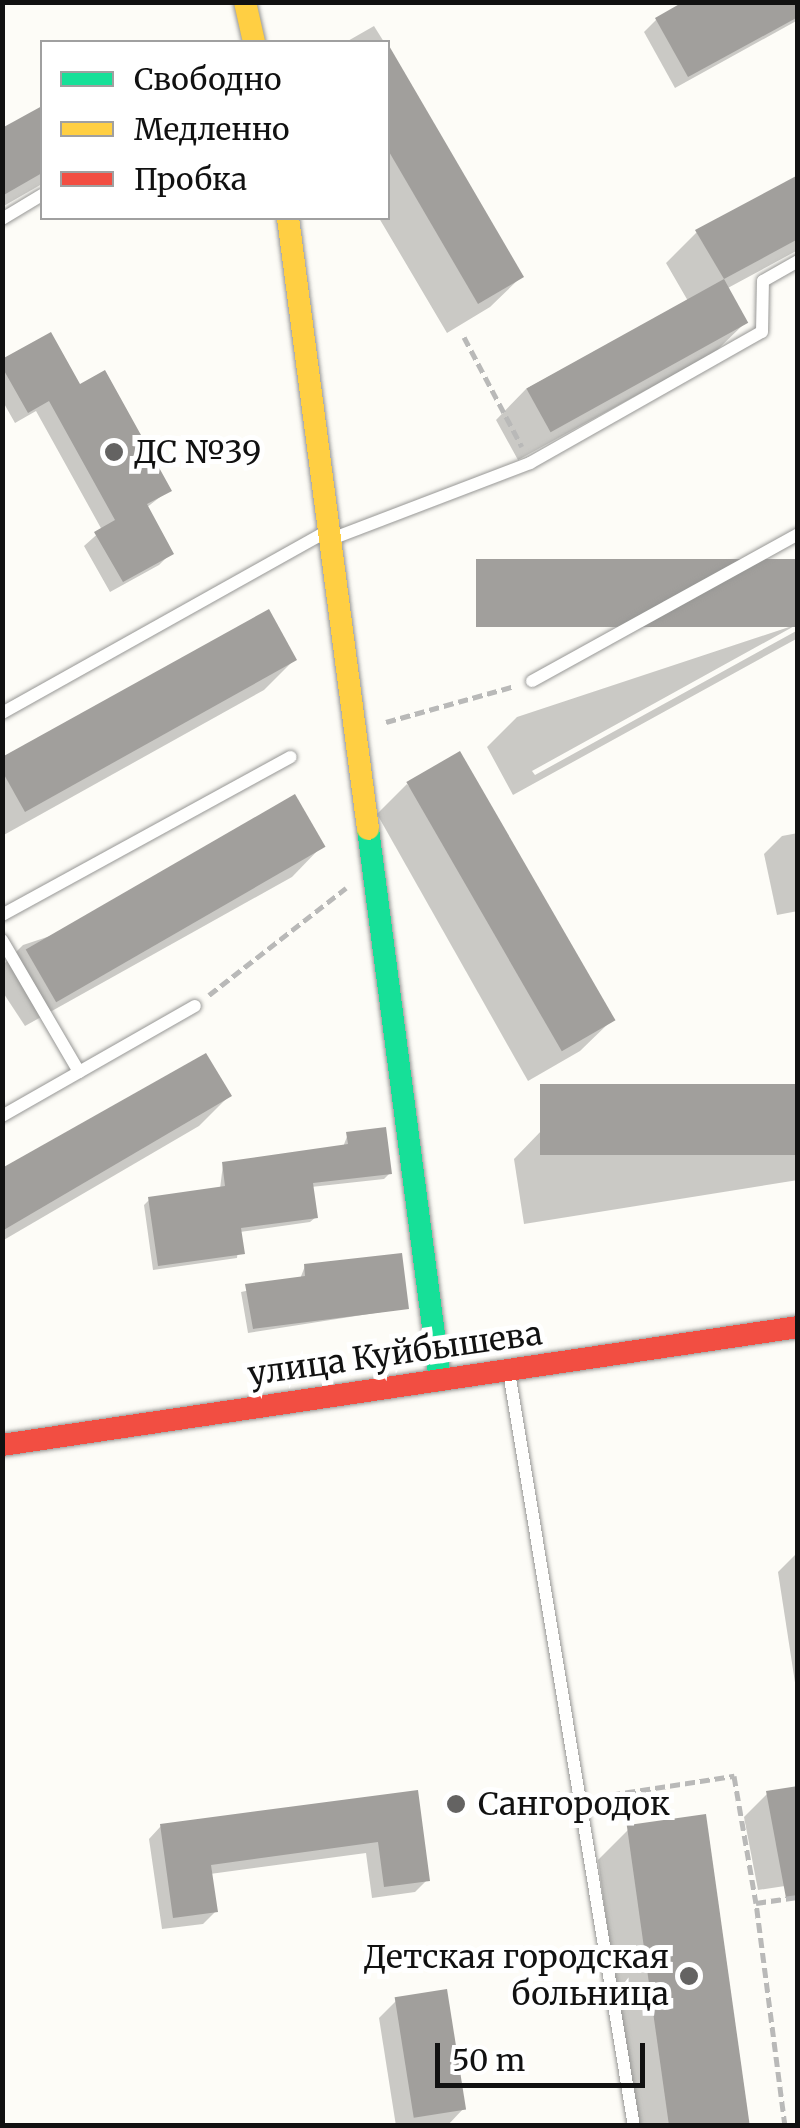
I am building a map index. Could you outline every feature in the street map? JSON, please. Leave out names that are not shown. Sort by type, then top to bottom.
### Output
[{"type":"street","points":[[245,2],[254,40]]},
{"type":"street","points":[[288,220],[333,533],[440,1380]]},
{"type":"street","name":"улица Куйбышева","points":[[2,1444],[798,1327]]},
{"type":"lane","points":[[2,218],[40,196]]},
{"type":"lane","points":[[2,713],[333,533],[530,463],[762,332],[763,281],[798,261]]},
{"type":"lane","points":[[532,681],[798,534]]},
{"type":"lane","points":[[2,915],[291,756]]},
{"type":"lane","points":[[2,940],[79,1072]]},
{"type":"lane","points":[[2,1116],[194,1006]]},
{"type":"lane","points":[[509,1370],[634,2126]]},
{"type":"path","points":[[464,337],[530,463]]},
{"type":"path","points":[[358,730],[532,681]]},
{"type":"path","points":[[194,1006],[375,865]]},
{"type":"path","points":[[580,1800],[734,1776],[756,1902],[785,2126]]},
{"type":"path","points":[[756,1902],[798,1897]]},
{"type":"building","points":[[683,2],[798,2],[798,17],[688,77],[655,18]]},
{"type":"building","points":[[390,47],[524,277],[478,304],[390,153]]},
{"type":"building","points":[[40,107],[40,174],[2,196],[2,128]]},
{"type":"building","points":[[798,175],[798,239],[724,279],[695,230]]},
{"type":"building","points":[[724,279],[748,323],[551,432],[526,389]]},
{"type":"building","name":"ДС №39","points":[[51,332],[80,384],[105,370],[172,491],[147,504],[174,554],[123,582],[94,532],[115,520],[49,401],[28,413],[2,367],[2,359]]},
{"type":"building","points":[[476,559],[798,559],[798,627],[476,627]]},
{"type":"building","points":[[269,609],[297,660],[25,812],[2,771],[2,757]]},
{"type":"building","points":[[460,751],[616,1020],[562,1051],[406,782]]},
{"type":"building","points":[[295,794],[326,847],[56,1002],[26,950]]},
{"type":"building","points":[[206,1053],[232,1096],[2,1231],[2,1168]]},
{"type":"building","points":[[540,1084],[798,1084],[798,1155],[540,1155]]},
{"type":"building","points":[[386,1127],[392,1174],[313,1183],[318,1218],[241,1228],[245,1254],[158,1266],[148,1197],[225,1186],[222,1162],[348,1144],[346,1132]]},
{"type":"building","points":[[402,1253],[409,1309],[253,1329],[245,1284],[305,1276],[304,1264]]},
{"type":"building","points":[[798,1786],[798,1897],[786,1898],[766,1791]]},
{"type":"building","points":[[418,1790],[430,1881],[384,1887],[378,1842],[211,1865],[218,1912],[173,1918],[160,1824]]},
{"type":"building","name":"Детская городская больница","points":[[706,1814],[750,2126],[669,2126],[627,1825]]},
{"type":"building","points":[[447,1989],[466,2109],[414,2118],[395,1997]]},
{"type":"traffic: fast","points":[[368,829],[440,1380]]},
{"type":"traffic: slow","points":[[245,2],[254,40]]},
{"type":"traffic: slow","points":[[288,220],[368,829]]},
{"type":"traffic: jam","points":[[2,1445],[798,1327]]},
{"type":"place","name":"ДС №39","points":[[114,452]]},
{"type":"place","name":"Сангородок","points":[[456,1804]]},
{"type":"place","name":"Детская городская больница","points":[[689,1976]]}]
